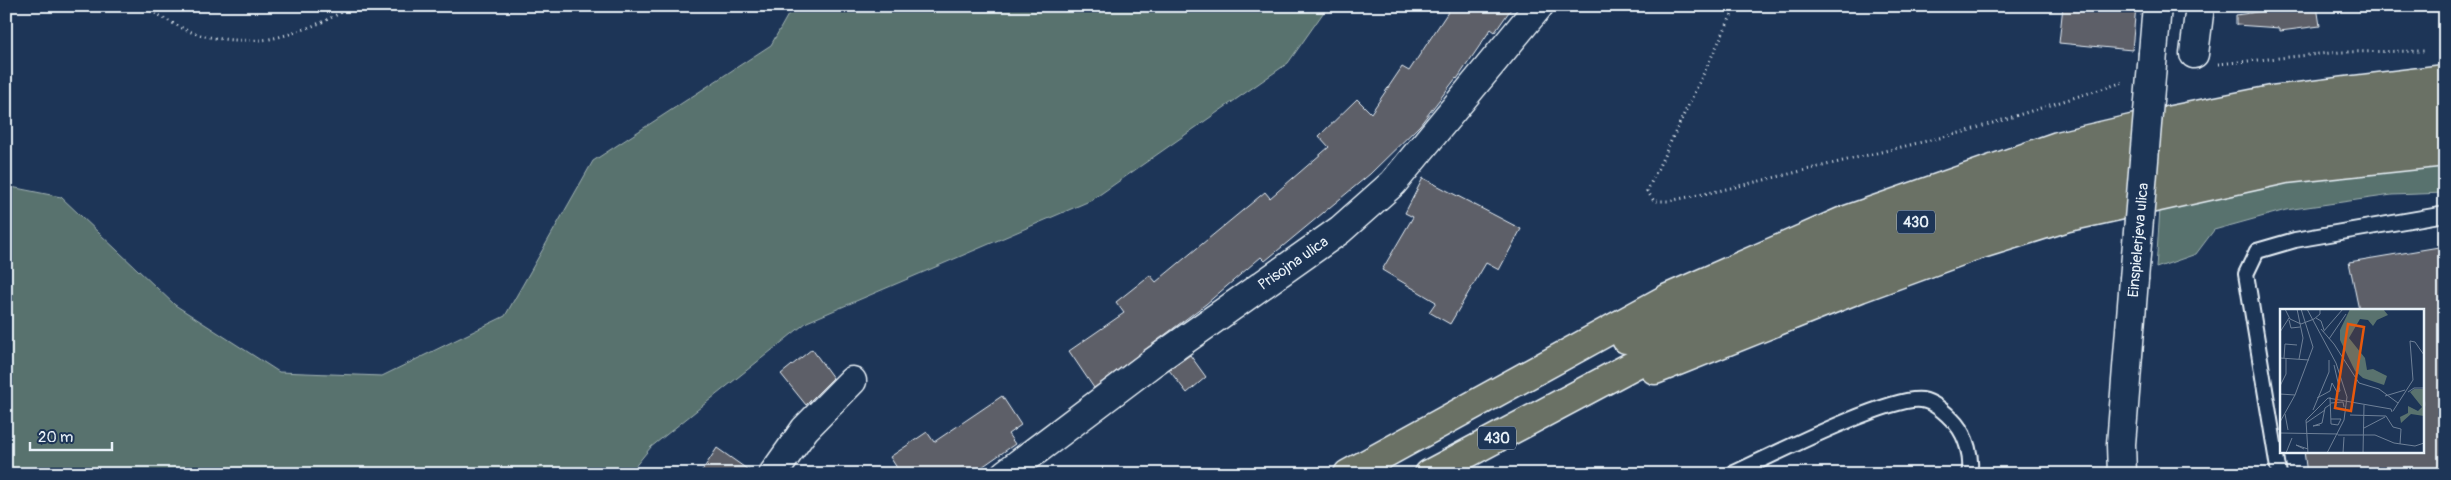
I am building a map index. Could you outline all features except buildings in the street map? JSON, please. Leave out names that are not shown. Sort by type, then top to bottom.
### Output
[{"type":"highway","points":[[1471,407],[1668,298],[1841,222],[2058,146],[2162,122],[2272,100],[2445,79]]},
{"type":"highway","name":"430","points":[[1348,474],[1471,407],[1683,314],[1845,248],[2062,172],[2168,144],[2276,124],[2445,105]]},
{"type":"highway","name":"430","points":[[1429,474],[1690,335],[1808,286],[1962,226],[2066,193],[2171,167],[2281,145],[2445,126]]},
{"type":"highway","points":[[1566,402],[1695,355],[1905,271],[1969,248],[2068,217],[2284,169],[2445,152]]},
{"type":"street","name":"Prisojna ulica","points":[[1005,474],[1152,363],[1340,230],[1392,183],[1539,6]]},
{"type":"street","name":"Einspielerjeva ulica","points":[[2122,474],[2121,444],[2157,6]]},
{"type":"street","points":[[2200,6],[2204,60]]},
{"type":"street","points":[[773,474],[805,430],[852,381]]},
{"type":"lane","points":[[2279,474],[2246,274],[2258,251],[2295,240],[2445,214]]},
{"type":"lane","points":[[1732,474],[1874,411],[1901,403],[1923,400],[1946,413],[1964,434],[1971,467],[1969,474]]},
{"type":"path","points":[[142,6],[196,34],[232,40],[264,40],[306,28],[342,14],[349,6]]},
{"type":"path","points":[[1736,6],[1647,191],[1654,201],[1669,201],[1964,132],[2129,81]]},
{"type":"path","points":[[2204,60],[2340,52],[2426,51]]},
{"type":"green space","points":[[793,6],[1328,6],[1288,63],[1092,200],[807,322],[651,447],[629,474],[6,474],[6,186],[61,197],[175,305],[279,372],[382,376],[505,316],[593,161],[771,45]]},
{"type":"green space","points":[[2445,167],[2445,193],[2392,195],[2286,210],[2214,230],[2196,254],[2156,268],[2160,209],[2207,193],[2354,170]]}]
